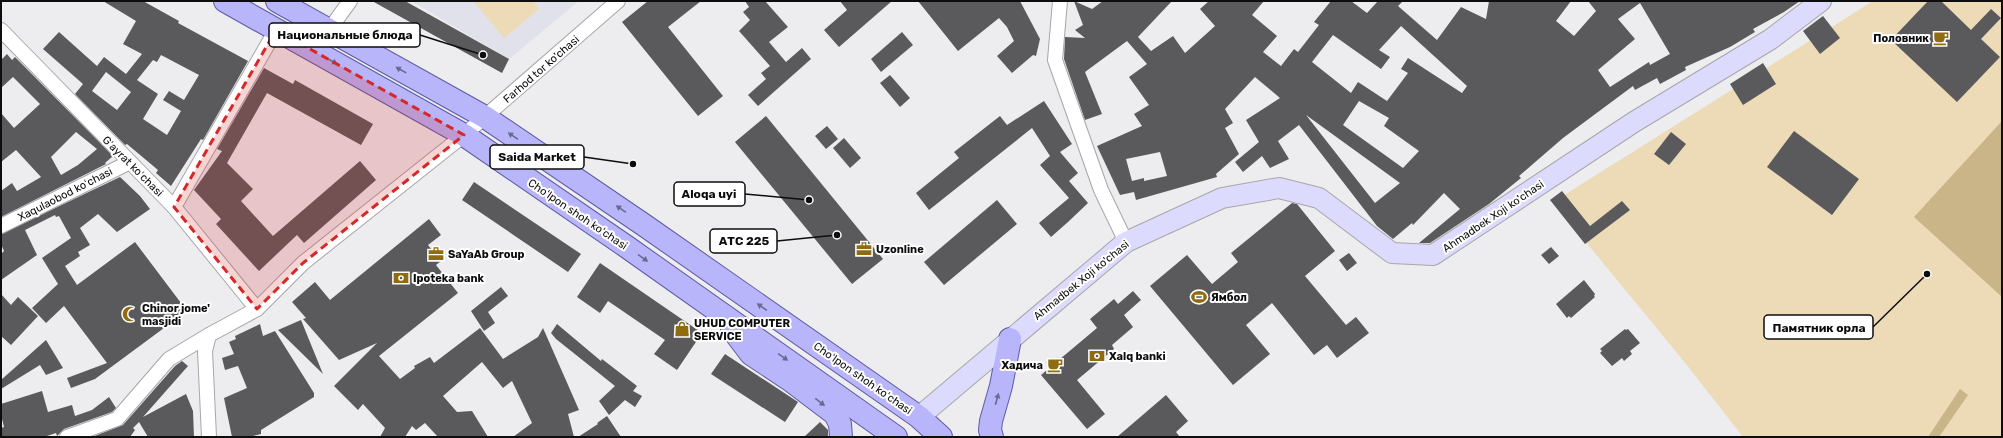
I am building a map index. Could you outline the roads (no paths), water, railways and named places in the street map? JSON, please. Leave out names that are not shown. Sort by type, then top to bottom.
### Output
[{"type":"main road","name":"Choʻlpon shoh koʻchasi","points":[[225,1],[464,136],[897,437]]},
{"type":"main road","name":"Choʻlpon shoh koʻchasi","points":[[277,1],[485,117],[644,225],[920,427],[941,437]]},
{"type":"main road","points":[[719,312],[751,354],[790,380],[835,414],[840,424],[841,437]]},
{"type":"main road","points":[[992,437],[990,430],[991,421],[1001,386],[1010,339]]},
{"type":"main road","points":[[897,437],[920,427]]},
{"type":"street","points":[[329,30],[350,1]]},
{"type":"street","name":"Farhod tor ko'chasi","points":[[464,136],[618,1]]},
{"type":"street","points":[[1060,1],[1055,60],[1101,190],[1126,242]]},
{"type":"street","name":"Ahmadbek Xoji ko'chasi","points":[[920,427],[1010,339],[1126,242],[1222,198],[1279,188],[1319,198],[1392,253],[1433,255],[1634,122],[1771,39],[1821,1]]},
{"type":"street","name":"Gʻayrat koʻchasi","points":[[1,30],[174,207],[257,309]]},
{"type":"street","points":[[174,207],[276,30]]},
{"type":"street","points":[[67,437],[117,419],[169,359],[257,309],[303,263],[464,136]]},
{"type":"street","name":"Xaqulaobod koʻchasi","points":[[1,226],[130,162]]},
{"type":"street","points":[[209,335],[205,351],[209,437]]},
{"type":"place","name":"Половник","points":[[1941,38]]},
{"type":"place","name":"Национальные блюда","points":[[483,55]]},
{"type":"place","name":"Saida Market","points":[[633,164]]},
{"type":"place","name":"Aloqa uyi","points":[[809,200]]},
{"type":"place","name":"АТС 225","points":[[837,235]]},
{"type":"place","name":"Uzonline","points":[[864,249]]},
{"type":"place","name":"SaYaAb Group","points":[[436,254]]},
{"type":"place","name":"Памятник орла","points":[[1927,274]]},
{"type":"place","name":"Ipoteka bank","points":[[401,278]]},
{"type":"place","name":"Ямбол","points":[[1199,297]]},
{"type":"place","name":"Chinor jome' masjidi","points":[[130,314]]},
{"type":"place","name":"UHUD COMPUTER SERVICE","points":[[682,329]]},
{"type":"place","name":"Xalq banki","points":[[1097,356]]},
{"type":"place","name":"Хадича","points":[[1055,365]]}]
